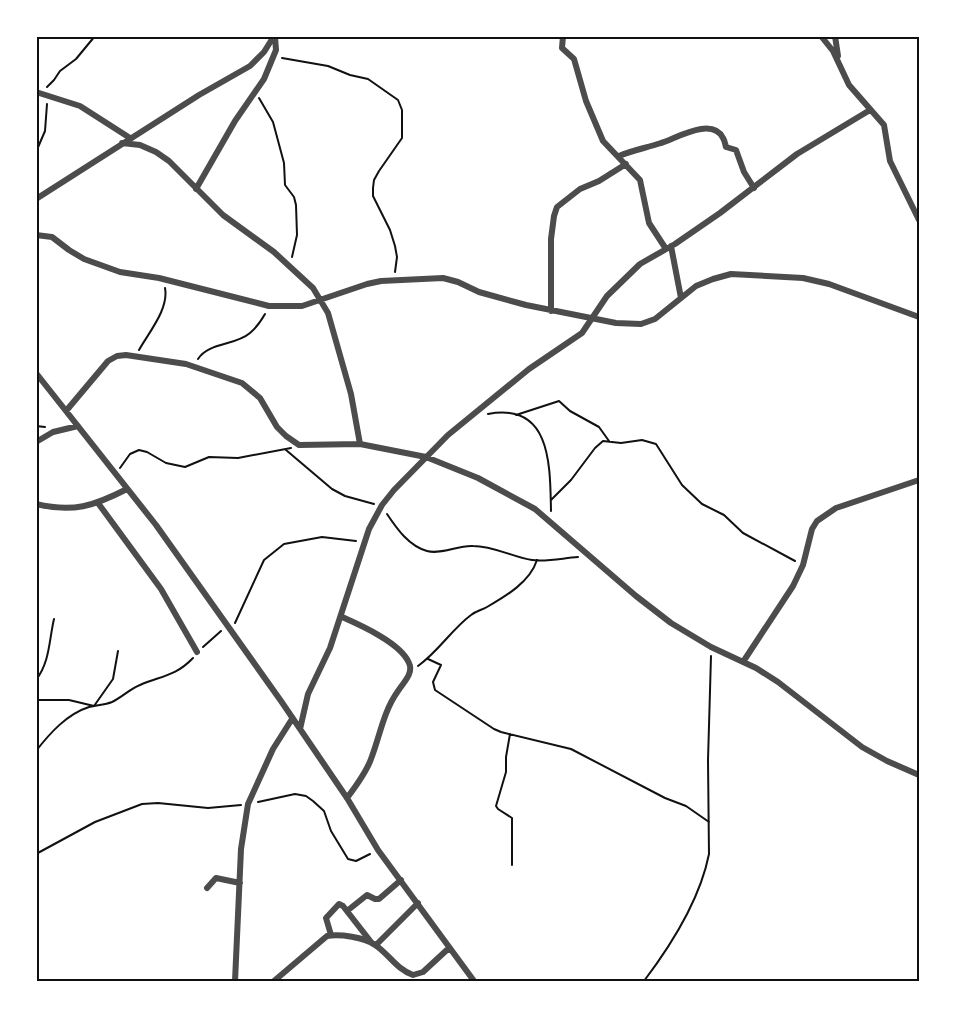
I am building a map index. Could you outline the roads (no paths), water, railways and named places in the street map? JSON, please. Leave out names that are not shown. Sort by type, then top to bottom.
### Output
[{"type":"street","points":[[196,189],[235,121],[264,80],[276,50],[275,36]]},
{"type":"street","points":[[36,199],[199,94],[250,66],[275,36]]},
{"type":"street","points":[[563,36],[562,48],[574,59],[598,132],[607,147],[619,156],[642,186],[649,224],[669,248],[681,298]]},
{"type":"street","points":[[821,36],[830,46],[849,85],[884,125],[890,161],[919,220]]},
{"type":"street","points":[[835,36],[839,62]]},
{"type":"street","points":[[36,102],[41,93],[80,106],[130,138]]},
{"type":"street","points":[[300,729],[308,694],[342,617],[369,529],[382,506],[426,458],[448,435],[509,385],[582,333],[607,296],[650,257],[669,248],[754,188],[797,154],[870,110]]},
{"type":"street","points":[[619,156],[697,129],[708,129],[720,134],[726,147],[736,150],[744,172],[754,188]]},
{"type":"street","points":[[122,143],[140,145],[169,161],[223,215],[289,265],[313,288],[328,313],[351,394],[360,444]]},
{"type":"street","points":[[551,311],[551,239],[557,207],[580,189],[599,181],[626,164]]},
{"type":"street","points":[[36,235],[52,237],[69,250],[107,268],[159,278],[269,306],[302,306],[367,284],[392,280],[442,278],[494,297],[551,311],[616,323],[641,324],[655,319],[696,286],[731,274],[803,278],[830,284],[919,317]]},
{"type":"street","points":[[66,411],[108,361],[117,356],[135,356],[194,366],[236,380],[249,387],[260,398],[277,427],[299,445],[360,444],[426,458],[478,477],[535,509],[657,613],[711,647],[756,668],[778,682],[862,747],[919,775]]},
{"type":"street","points":[[36,373],[156,525],[300,729],[347,798],[378,850],[474,981]]},
{"type":"street","points":[[36,442],[53,432],[78,426]]},
{"type":"street","points":[[743,662],[787,596],[803,565],[812,529],[826,514],[836,508],[919,480]]},
{"type":"street","points":[[36,504],[55,509],[75,508],[98,503],[127,489]]},
{"type":"street","points":[[98,503],[160,589],[197,652]]},
{"type":"street","points":[[342,617],[364,627],[398,649],[411,666],[410,673],[391,702],[371,760],[347,798]]},
{"type":"street","points":[[235,981],[241,849],[248,804],[273,748],[292,719]]},
{"type":"street","points":[[207,888],[216,878],[240,883]]},
{"type":"street","points":[[347,911],[367,895],[379,899],[401,880]]},
{"type":"street","points":[[374,944],[418,903]]},
{"type":"street","points":[[331,935],[326,920],[327,916],[339,904],[395,965],[413,975],[423,972],[449,948]]},
{"type":"street","points":[[274,981],[323,938],[331,935],[374,944]]}]
